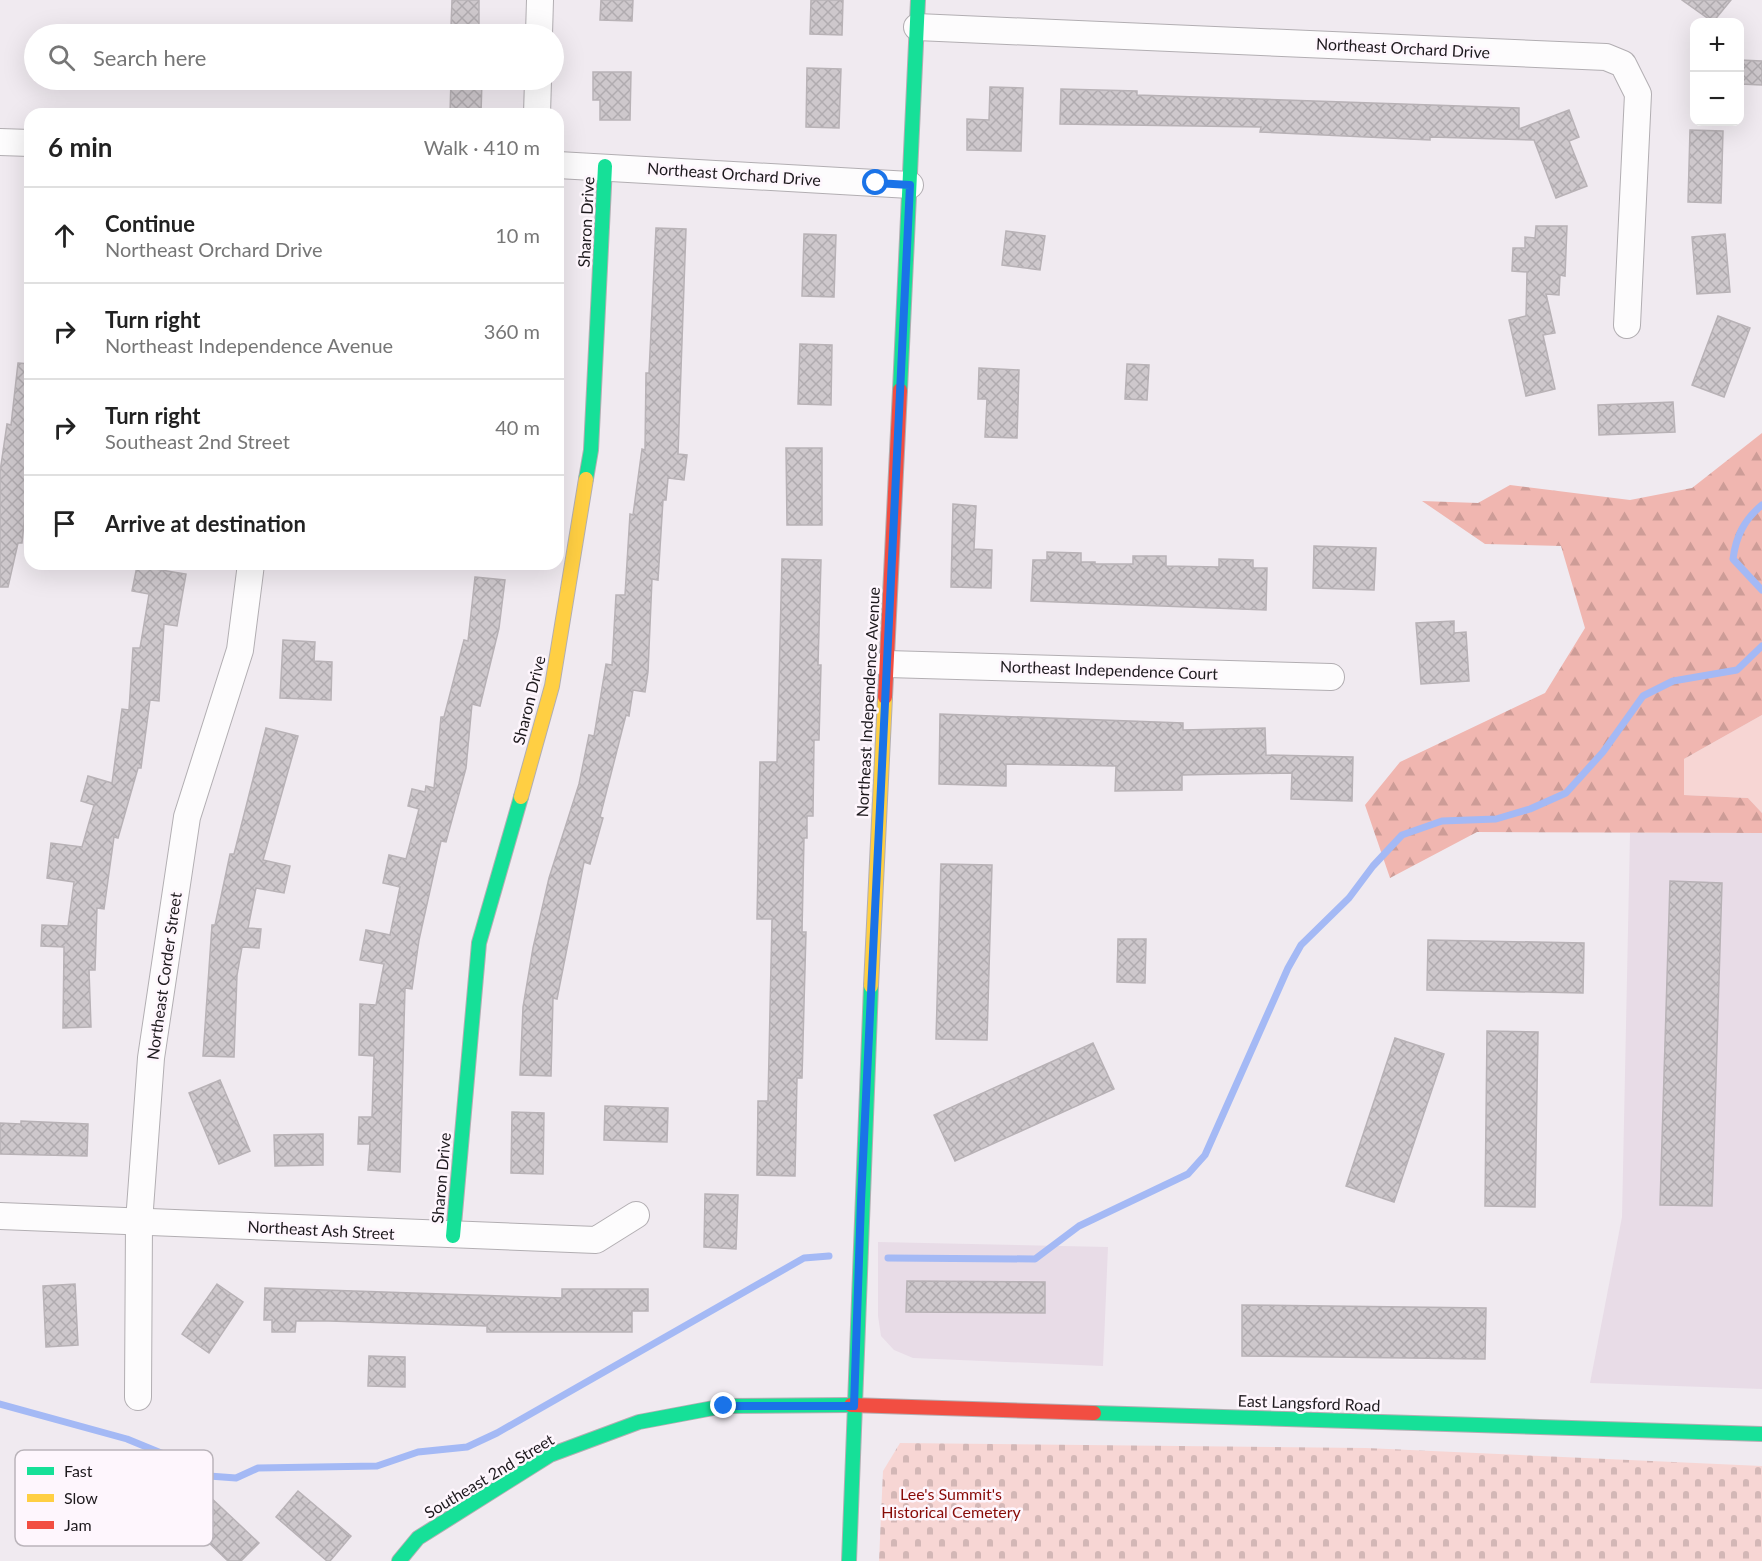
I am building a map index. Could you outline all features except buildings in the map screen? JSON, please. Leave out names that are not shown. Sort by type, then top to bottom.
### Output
[{"type":"street","points":[[539,24],[540,0]]},
{"type":"street","name":"Northeast Independence Avenue","points":[[849,1561],[861,1201],[918,0]]},
{"type":"street","name":"Northeast Orchard Drive","points":[[917,27],[1606,57],[1623,64],[1638,94],[1627,325]]},
{"type":"street","points":[[537,108],[538,90]]},
{"type":"street","points":[[0,142],[24,143]]},
{"type":"street","name":"Northeast Orchard Drive","points":[[564,165],[910,185]]},
{"type":"street","name":"Sharon Drive","points":[[453,1236],[479,943],[552,686],[591,450],[605,166]]},
{"type":"street","name":"Northeast Corder Street","points":[[138,1397],[139,1222],[152,1058],[187,817],[240,650],[250,570]]},
{"type":"street","name":"Northeast Independence Court","points":[[887,664],[1331,677]]},
{"type":"street","name":"Northeast Ash Street","points":[[0,1216],[596,1240],[636,1215]]},
{"type":"street","name":"Southeast 2nd Street","points":[[399,1561],[418,1538],[550,1455],[639,1422],[724,1406],[854,1406]]},
{"type":"street","name":"East Langsford Road","points":[[854,1406],[1762,1434]]},
{"type":"shaded area","points":[[1630,833],[1762,833],[1762,1389],[1590,1383],[1622,1217]]},
{"type":"shaded area","points":[[878,1242],[1108,1247],[1103,1366],[913,1358],[894,1350],[881,1336],[878,1316]]},
{"type":"green space","points":[[1762,433],[1762,715],[1684,759],[1684,795],[1748,798],[1762,813],[1762,833],[1477,832],[1390,878],[1365,805],[1400,762],[1545,693],[1585,628],[1561,546],[1485,544],[1422,501],[1478,503],[1510,485],[1630,500],[1692,488]]},
{"type":"green space","points":[[1762,715],[1762,813],[1748,798],[1684,795],[1684,759]]},
{"type":"green space","name":"Lee's Summit's Historical Cemetery","points":[[900,1443],[1366,1448],[1762,1466],[1762,1561],[879,1561],[883,1471]]},
{"type":"waterway","points":[[1762,505],[1742,529],[1733,559],[1762,590]]},
{"type":"waterway","points":[[888,1258],[1035,1259],[1079,1226],[1188,1174],[1205,1155],[1288,968],[1301,945],[1349,898],[1373,866],[1402,835],[1442,821],[1496,819],[1530,809],[1566,793],[1603,752],[1643,696],[1673,681],[1737,670],[1762,646]]},
{"type":"waterway","points":[[213,1476],[236,1478],[258,1468],[377,1466],[418,1452],[467,1447],[497,1433],[804,1258],[829,1256]]},
{"type":"waterway","points":[[0,1404],[127,1439],[154,1450]]},
{"type":"traffic: fast","points":[[900,390],[918,0]]},
{"type":"traffic: fast","points":[[586,479],[591,450],[605,166]]},
{"type":"traffic: fast","points":[[453,1236],[479,943],[521,797]]},
{"type":"traffic: fast","points":[[849,1561],[871,986]]},
{"type":"traffic: fast","points":[[399,1561],[418,1538],[550,1455],[639,1422],[724,1406],[851,1405]]},
{"type":"traffic: fast","points":[[1094,1413],[1762,1434]]},
{"type":"traffic: slow","points":[[521,797],[552,686],[586,479]]},
{"type":"traffic: slow","points":[[871,986],[885,697]]},
{"type":"traffic: jam","points":[[885,697],[900,390]]},
{"type":"traffic: jam","points":[[851,1405],[1094,1413]]},
{"type":"route","points":[[724,1406],[854,1406],[861,1201],[910,185],[876,183]]}]
